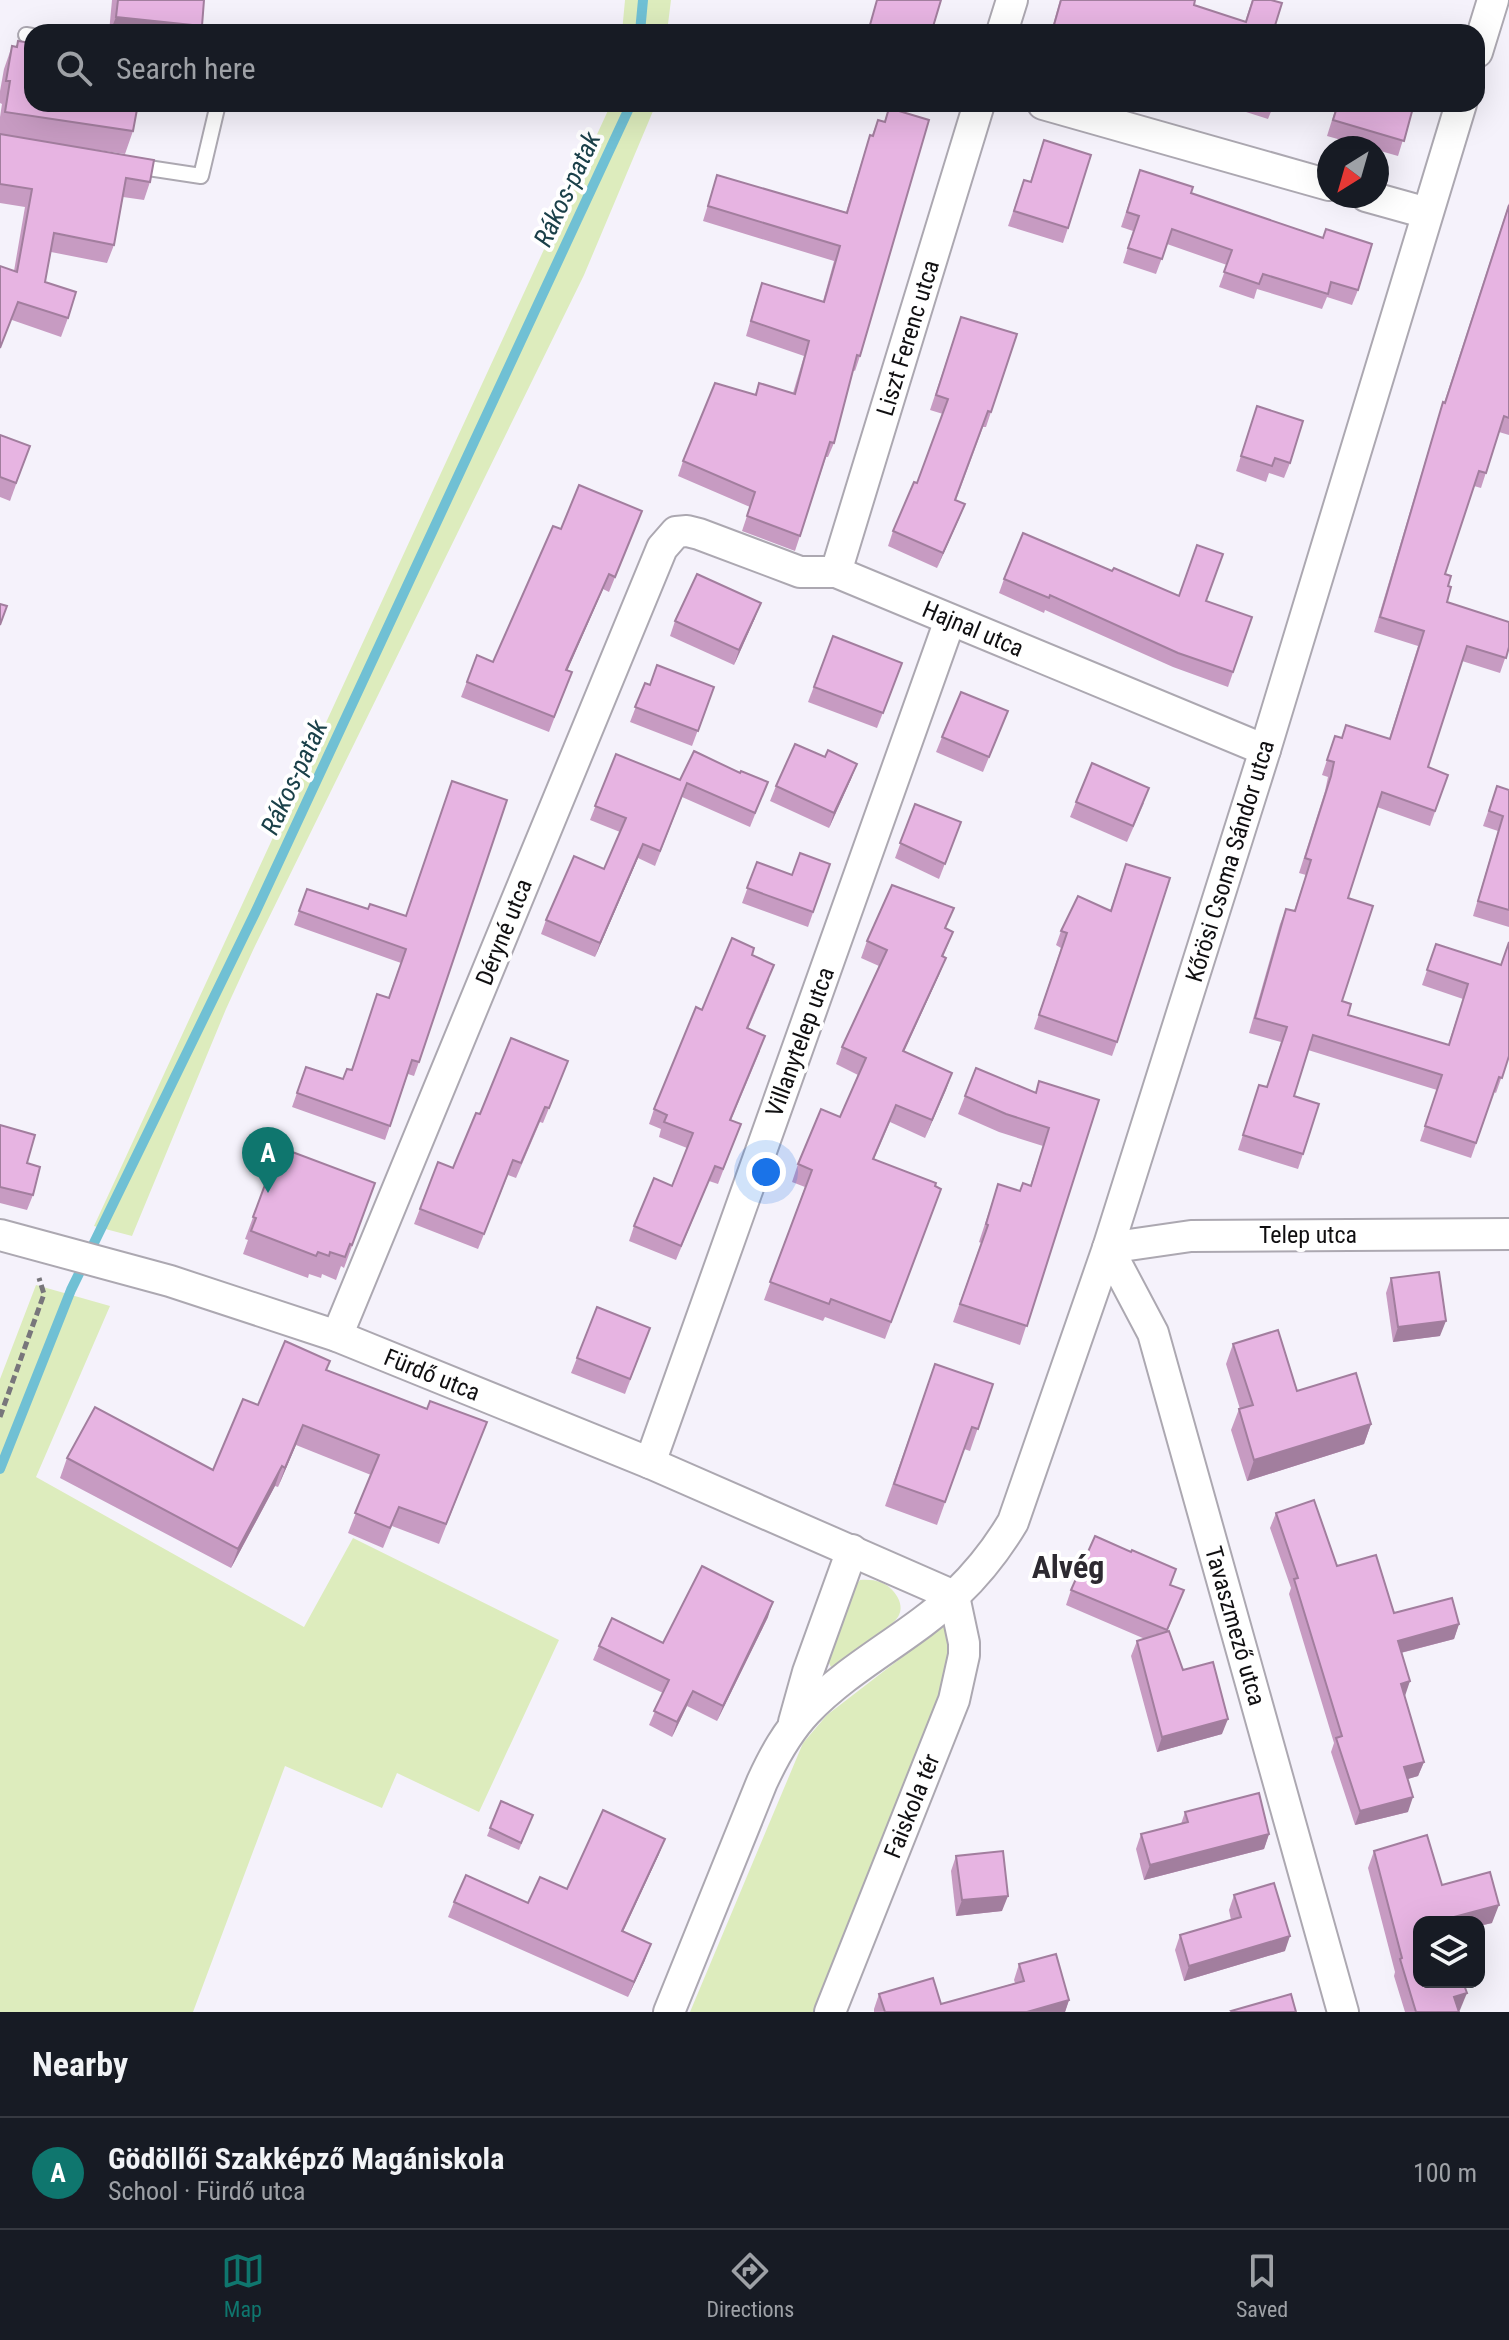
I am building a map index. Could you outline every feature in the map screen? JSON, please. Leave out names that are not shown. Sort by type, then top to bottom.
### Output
[{"type":"street","points":[[1004,24],[1012,0]]},
{"type":"street","points":[[1485,26],[1493,0]]},
{"type":"street","name":"Liszt Ferenc utca","points":[[836,572],[977,112]]},
{"type":"street","points":[[1071,112],[1317,182]]},
{"type":"street","name":"Kőrösi Csoma Sándor utca","points":[[954,1596],[989,1560],[1013,1522],[1108,1248],[1265,750],[1459,112]]},
{"type":"street","points":[[1389,202],[1427,213]]},
{"type":"street","name":"Hajnal utca","points":[[676,532],[699,534],[800,572],[836,572],[1265,750]]},
{"type":"street","name":"Déryné utca","points":[[337,1336],[662,548],[676,532]]},
{"type":"street","name":"Villanytelep utca","points":[[650,1463],[950,620]]},
{"type":"street","name":"Telep utca","points":[[1108,1248],[1191,1236],[1509,1234]]},
{"type":"street","name":"Fürdő utca","points":[[14,1238],[170,1281],[337,1336],[650,1463],[852,1550]]},
{"type":"street","name":"Tavaszmező utca","points":[[1108,1248],[1153,1333],[1343,2012]]},
{"type":"street","points":[[669,2012],[762,1782],[792,1728],[828,1691],[954,1596],[852,1550],[808,1672],[792,1728]]},
{"type":"street","name":"Faiskola tér","points":[[830,2012],[954,1700],[964,1655],[954,1596]]},
{"type":"lane","points":[[124,164],[201,176],[216,112]]},
{"type":"path","points":[[0,1417],[44,1294],[14,1238]]},
{"type":"green space","points":[[625,0],[671,0],[668,24],[623,24]]},
{"type":"green space","points":[[607,112],[653,112],[584,275],[254,948],[132,1236],[94,1226]]},
{"type":"green space","points":[[36,1285],[110,1306],[36,1477],[304,1627],[353,1538],[559,1640],[479,1812],[397,1773],[382,1808],[285,1766],[193,2012],[0,2012],[0,1379]]},
{"type":"green space","points":[[860,1580],[887,1585],[899,1600],[900,1612],[880,1634],[831,1667],[828,1661],[854,1587]]},
{"type":"green space","points":[[946,1626],[952,1629],[949,1682],[867,1878],[817,2012],[690,2012],[803,1743],[827,1715]]},
{"type":"building","points":[[118,0],[204,0],[202,24],[116,17]]},
{"type":"building","points":[[877,0],[941,0],[934,24],[870,24]]},
{"type":"building","points":[[1061,0],[1195,0],[1194,5],[1246,22],[1253,0],[1282,3],[1275,24],[1054,24]]},
{"type":"building","points":[[18,41],[24,42],[24,112],[137,112],[133,131],[5,112],[12,46],[17,47]]},
{"type":"building","points":[[888,112],[902,112],[929,120],[860,356],[857,355],[834,443],[830,442],[800,536],[747,516],[755,492],[683,461],[715,383],[756,395],[759,383],[795,394],[809,341],[751,321],[762,283],[824,302],[840,246],[708,206],[717,175],[847,213],[870,135],[873,136],[878,120],[885,122]]},
{"type":"building","points":[[1336,112],[1412,112],[1404,141],[1333,120]]},
{"type":"building","points":[[0,134],[154,160],[150,182],[126,178],[114,245],[54,233],[45,282],[76,292],[68,318],[18,302],[0,348],[0,266],[17,272],[32,189],[0,184]]},
{"type":"building","points":[[1044,140],[1091,155],[1068,228],[1014,211],[1024,180],[1031,182]]},
{"type":"building","points":[[1140,170],[1193,187],[1191,193],[1323,238],[1326,229],[1372,244],[1358,290],[1331,282],[1328,294],[1263,274],[1259,284],[1224,272],[1232,250],[1172,229],[1162,259],[1128,248],[1139,216],[1127,212]]},
{"type":"building","points":[[1509,205],[1509,418],[1504,416],[1486,473],[1479,471],[1445,574],[1451,576],[1447,602],[1509,622],[1509,647],[1506,658],[1467,646],[1428,767],[1448,775],[1435,811],[1382,792],[1348,898],[1373,906],[1342,1001],[1351,1004],[1348,1015],[1449,1045],[1468,984],[1427,970],[1436,944],[1501,965],[1509,942],[1509,1056],[1476,1143],[1425,1126],[1442,1075],[1313,1035],[1294,1096],[1319,1104],[1303,1154],[1243,1135],[1259,1085],[1267,1087],[1287,1027],[1255,1018],[1286,909],[1295,911],[1311,860],[1305,858],[1331,776],[1334,762],[1327,760],[1335,736],[1342,738],[1346,725],[1390,739],[1424,631],[1380,617],[1443,402]]},
{"type":"building","points":[[961,317],[1017,334],[991,412],[988,411],[955,500],[965,504],[943,553],[893,531],[914,482],[917,483],[948,399],[936,395]]},
{"type":"building","points":[[1257,406],[1303,421],[1290,463],[1275,458],[1272,466],[1241,456]]},
{"type":"building","points":[[0,435],[30,446],[16,483],[0,477]]},
{"type":"building","points":[[579,485],[642,511],[615,577],[609,574],[566,670],[572,672],[554,717],[467,682],[477,655],[493,662],[553,526],[561,529]]},
{"type":"building","points":[[1023,533],[1179,596],[1197,545],[1223,554],[1206,601],[1252,617],[1233,672],[1178,653],[1050,595],[1049,598],[1004,579]]},
{"type":"building","points":[[697,574],[761,603],[739,650],[675,621]]},
{"type":"building","points":[[0,604],[7,606],[0,625]]},
{"type":"building","points":[[833,636],[902,663],[883,713],[814,687]]},
{"type":"building","points":[[657,665],[714,687],[698,731],[635,707],[645,683],[650,685]]},
{"type":"building","points":[[961,692],[1008,711],[989,757],[942,737]]},
{"type":"building","points":[[795,744],[825,757],[828,750],[857,764],[834,813],[776,786]]},
{"type":"building","points":[[694,751],[740,773],[768,782],[755,813],[687,783],[660,851],[643,844],[600,943],[546,920],[574,856],[604,869],[626,818],[595,806],[616,754],[680,780]]},
{"type":"building","points":[[1092,763],[1149,788],[1133,826],[1076,802]]},
{"type":"building","points":[[452,781],[507,800],[419,1062],[412,1060],[390,1126],[297,1093],[306,1067],[343,1079],[347,1069],[352,1070],[377,994],[389,998],[406,949],[299,911],[307,889],[368,909],[370,904],[406,916]]},
{"type":"building","points":[[1497,786],[1509,790],[1509,910],[1478,901],[1503,816],[1489,811]]},
{"type":"building","points":[[915,804],[961,822],[945,864],[900,843]]},
{"type":"building","points":[[800,853],[830,864],[813,912],[747,888],[757,862],[792,875]]},
{"type":"building","points":[[1126,864],[1170,878],[1117,1042],[1039,1015],[1067,933],[1061,931],[1078,896],[1111,911]]},
{"type":"building","points":[[892,885],[954,908],[945,928],[953,932],[942,956],[946,958],[903,1051],[952,1073],[932,1120],[896,1105],[873,1159],[936,1183],[935,1186],[941,1189],[891,1322],[831,1299],[829,1304],[770,1282],[812,1170],[798,1164],[821,1109],[840,1117],[866,1058],[842,1047],[887,950],[867,941]]},
{"type":"building","points":[[732,938],[754,948],[752,955],[774,965],[747,1028],[765,1036],[730,1120],[741,1124],[723,1169],[715,1166],[681,1246],[634,1226],[654,1178],[672,1186],[693,1133],[664,1122],[667,1115],[654,1109],[696,1007],[702,1010]]},
{"type":"building","points":[[511,1038],[568,1061],[549,1108],[545,1107],[521,1163],[513,1160],[484,1234],[420,1209],[438,1162],[453,1168],[476,1113],[480,1114]]},
{"type":"building","points":[[976,1068],[1036,1093],[1039,1081],[1099,1100],[1027,1326],[960,1304],[988,1225],[998,1184],[1020,1191],[1023,1183],[1031,1186],[1049,1128],[965,1096]]},
{"type":"building","points":[[0,1125],[35,1135],[27,1163],[40,1167],[33,1195],[0,1187]]},
{"type":"building","points":[[279,1147],[375,1183],[345,1257],[330,1252],[329,1256],[318,1252],[316,1256],[251,1231],[256,1218],[253,1217]]},
{"type":"building","points":[[1439,1272],[1446,1321],[1398,1327],[1391,1278]]},
{"type":"building","points":[[597,1307],[650,1328],[630,1379],[577,1358]]},
{"type":"building","points":[[1278,1330],[1297,1391],[1356,1373],[1371,1424],[1254,1460],[1239,1409],[1253,1405],[1233,1344]]},
{"type":"building","points":[[285,1341],[330,1361],[326,1370],[427,1409],[430,1401],[487,1422],[446,1524],[399,1507],[390,1528],[355,1513],[379,1455],[303,1425],[285,1468],[282,1466],[238,1549],[67,1458],[95,1407],[213,1470],[243,1399],[258,1405]]},
{"type":"building","points":[[935,1364],[993,1384],[978,1429],[972,1427],[945,1502],[894,1484]]},
{"type":"building","points":[[1314,1500],[1337,1566],[1376,1555],[1394,1613],[1452,1598],[1459,1624],[1398,1641],[1410,1681],[1401,1684],[1424,1762],[1404,1767],[1413,1797],[1360,1811],[1336,1738],[1342,1736],[1294,1579],[1298,1578],[1276,1513]]},
{"type":"building","points":[[1095,1536],[1176,1569],[1170,1585],[1184,1590],[1167,1630],[1071,1590]]},
{"type":"building","points":[[702,1566],[773,1602],[723,1706],[693,1691],[677,1722],[654,1711],[669,1680],[599,1646],[612,1618],[663,1643]]},
{"type":"building","points":[[1169,1631],[1183,1670],[1213,1662],[1228,1719],[1162,1737],[1137,1641]]},
{"type":"building","points":[[1259,1793],[1269,1834],[1150,1865],[1141,1834],[1188,1822],[1185,1812]]},
{"type":"building","points":[[501,1801],[533,1815],[521,1843],[490,1828]]},
{"type":"building","points":[[603,1810],[665,1839],[622,1931],[651,1944],[634,1982],[454,1902],[466,1875],[528,1903],[540,1877],[567,1889]]},
{"type":"building","points":[[1427,1835],[1442,1885],[1490,1872],[1499,1905],[1458,1916],[1413,1916],[1413,1988],[1465,1988],[1467,1993],[1454,1997],[1459,2012],[1416,2012],[1374,1851]]},
{"type":"building","points":[[1003,1851],[1008,1896],[962,1900],[956,1856]]},
{"type":"building","points":[[1274,1883],[1290,1936],[1189,1966],[1180,1935],[1241,1917],[1234,1895]]},
{"type":"building","points":[[1056,1954],[1069,2000],[1027,2012],[885,2012],[879,1994],[933,1978],[941,2004],[1024,1981],[1019,1964]]},
{"type":"building","points":[[1291,1994],[1296,2012],[1231,2011]]},
{"type":"waterway","name":"Rákos-patak","points":[[641,24],[643,0]]},
{"type":"waterway","name":"Rákos-patak","points":[[0,1469],[71,1290],[255,913],[627,112]]},
{"type":"place","name":"Gödöllői Szakképző Magániskola","points":[[268,1193]]},
{"type":"district","name":"Alvég","points":[[1068,1567]]}]
